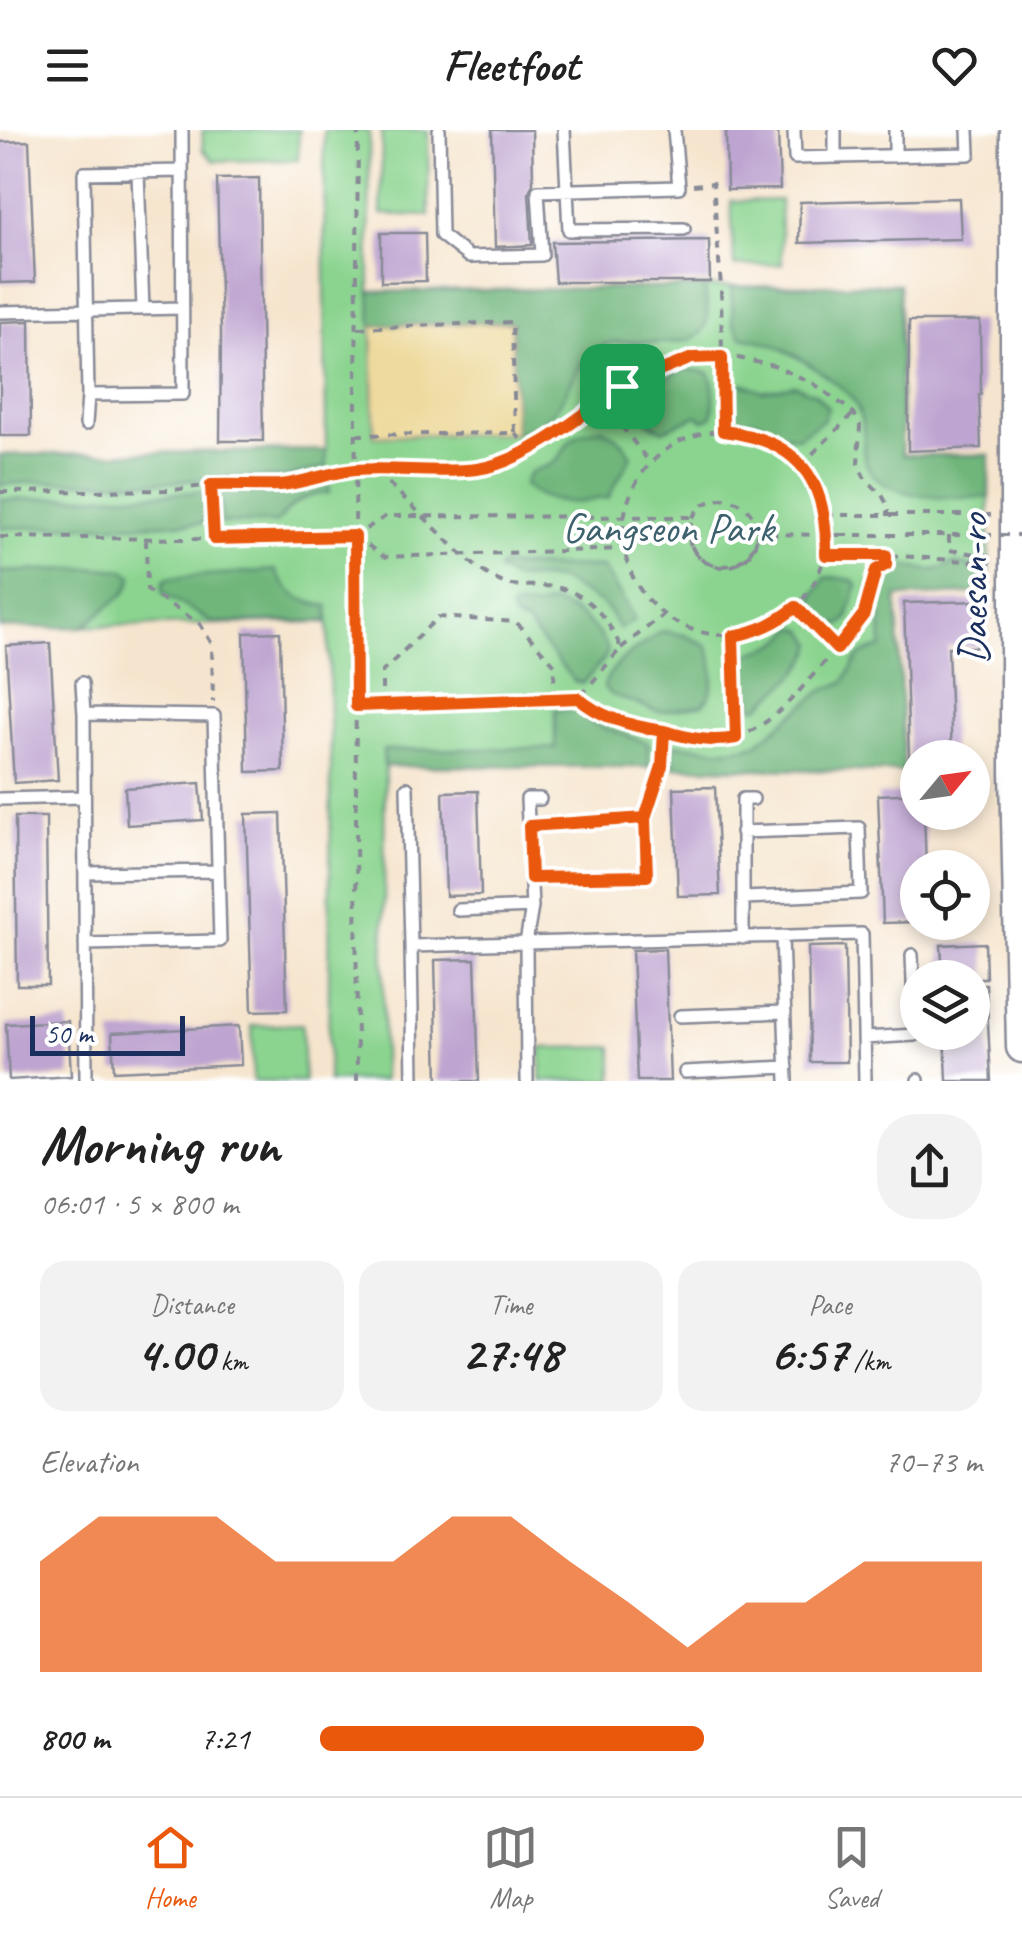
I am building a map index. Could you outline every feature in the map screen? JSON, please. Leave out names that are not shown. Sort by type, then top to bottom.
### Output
[{"type":"main road","name":"Daesan-ro","points":[[1016,130],[1016,772],[1022,1047]]},
{"type":"lane","points":[[88,395],[183,394],[182,130]]},
{"type":"lane","points":[[439,130],[441,235],[469,257],[542,255],[538,191],[678,187],[674,130]]},
{"type":"lane","points":[[564,130],[569,230],[684,229]]},
{"type":"lane","points":[[794,130],[795,158],[969,154],[968,130]]},
{"type":"lane","points":[[834,157],[835,130]]},
{"type":"lane","points":[[895,130],[895,156]]},
{"type":"lane","points":[[86,424],[84,173],[182,171]]},
{"type":"lane","points":[[138,172],[143,309]]},
{"type":"lane","points":[[0,312],[182,308]]},
{"type":"lane","points":[[82,683],[86,1081]]},
{"type":"lane","points":[[84,714],[214,716],[220,941],[85,944]]},
{"type":"lane","points":[[407,788],[413,1081]]},
{"type":"lane","points":[[0,799],[84,796]]},
{"type":"lane","points":[[743,938],[744,799],[753,798]]},
{"type":"lane","points":[[527,1081],[526,943],[532,907],[527,799],[540,799]]},
{"type":"lane","points":[[529,826],[645,818],[647,876],[531,878]]},
{"type":"lane","points":[[742,832],[859,828],[861,893],[743,898]]},
{"type":"lane","points":[[85,873],[218,870]]},
{"type":"lane","points":[[458,910],[532,907]]},
{"type":"lane","points":[[411,946],[862,934],[865,1081]]},
{"type":"lane","points":[[782,937],[787,1081]]},
{"type":"lane","points":[[864,1038],[916,1035],[912,954]]},
{"type":"lane","points":[[680,1016],[785,1012]]},
{"type":"lane","points":[[685,1072],[787,1067]]},
{"type":"path","points":[[357,1081],[358,130]]},
{"type":"path","points":[[678,187],[712,183],[721,287],[723,431]]},
{"type":"path","points":[[356,328],[512,322],[515,433],[530,450]]},
{"type":"path","points":[[0,492],[282,485],[356,470],[481,468],[530,450],[622,386],[692,358],[734,357],[774,366],[813,383],[854,413],[860,425],[858,464],[864,477],[882,495],[888,516]]},
{"type":"path","points":[[602,401],[650,462]]},
{"type":"path","points":[[801,465],[854,413]]},
{"type":"path","points":[[723,431],[752,434],[779,446],[801,465],[823,504],[827,535],[826,555],[811,590],[796,607],[778,622],[733,636],[708,635],[663,616],[636,585],[624,549],[624,515],[631,489],[650,462],[683,439],[723,431]]},
{"type":"path","points":[[356,434],[515,433]]},
{"type":"path","points":[[375,470],[469,562],[500,582],[559,587],[580,595],[594,606],[621,648]]},
{"type":"path","points":[[211,485],[214,539]]},
{"type":"path","points":[[717,499],[740,502],[755,520],[758,534],[751,552],[737,564],[724,566],[697,556],[688,536],[693,516],[706,503],[717,499]]},
{"type":"path","points":[[824,515],[996,515]]},
{"type":"path","points":[[0,538],[355,536],[386,516],[693,516]]},
{"type":"path","points":[[758,534],[1022,534]]},
{"type":"path","points":[[826,555],[995,560],[949,550],[950,535]]},
{"type":"path","points":[[355,536],[384,557],[624,549]]},
{"type":"path","points":[[146,538],[147,590],[200,624],[212,644],[214,716]]},
{"type":"path","points":[[356,706],[578,698],[594,711],[646,728],[706,740],[736,738],[798,695],[837,649],[864,614],[874,575],[886,565],[886,555]]},
{"type":"path","points":[[796,607],[837,649]]},
{"type":"path","points":[[578,698],[621,648],[663,616]]},
{"type":"path","points":[[382,706],[382,672],[438,617],[516,622],[554,665],[553,700]]},
{"type":"path","points":[[733,636],[736,738]]},
{"type":"path","points":[[645,818],[662,766],[664,731]]},
{"type":"green space","points":[[202,130],[299,130],[298,160],[214,161],[203,150]]},
{"type":"green space","name":"Gangseon Park","points":[[324,130],[369,130],[370,292],[899,284],[902,455],[989,455],[989,593],[897,597],[903,740],[900,772],[385,766],[383,1081],[328,1081],[328,622],[0,628],[0,455],[326,450]]},
{"type":"green space","points":[[382,130],[428,130],[429,216],[381,214]]},
{"type":"green space","points":[[780,200],[782,264],[734,266],[731,201]]},
{"type":"green space","points":[[899,284],[902,455],[989,455],[989,497],[919,495],[885,484],[872,474],[865,460],[860,414],[845,391],[787,351],[741,337],[733,323],[731,287]]},
{"type":"green space","points":[[705,287],[707,318],[702,331],[693,338],[605,345],[584,361],[560,403],[544,421],[515,433],[512,323],[372,326],[370,292]]},
{"type":"green space","points":[[683,368],[709,373],[714,395],[712,417],[704,420],[697,416],[663,430],[643,415],[639,391]]},
{"type":"green space","points":[[737,385],[763,391],[795,385],[816,394],[828,408],[823,420],[798,437],[779,434],[758,421],[736,420],[729,409],[731,394]]},
{"type":"green space","points":[[602,428],[623,442],[631,456],[608,498],[559,501],[536,494],[524,485],[533,471],[556,461],[574,438]]},
{"type":"green space","points":[[326,450],[327,467],[283,478],[0,485],[0,455]]},
{"type":"green space","points":[[328,478],[329,493],[299,501],[277,523],[221,523],[220,491],[284,493]]},
{"type":"green space","points":[[204,492],[204,523],[0,528],[0,500]]},
{"type":"green space","points":[[952,563],[981,572],[989,580],[989,593],[897,597],[903,740],[900,772],[674,767],[674,744],[726,749],[756,744],[822,691],[844,682],[861,655],[882,647],[881,616],[863,614],[878,569],[891,565],[941,568]]},
{"type":"green space","points":[[502,566],[603,567],[635,619],[619,629],[601,603],[560,580],[511,578],[498,570]]},
{"type":"green space","points":[[124,570],[132,576],[130,585],[83,627],[0,628],[0,572]]},
{"type":"green space","points":[[275,570],[296,596],[328,606],[328,621],[213,623],[163,593],[163,582],[168,578]]},
{"type":"green space","points":[[825,578],[853,580],[857,585],[848,618],[841,625],[828,624],[813,608],[814,595]]},
{"type":"green space","points":[[550,603],[585,619],[608,650],[583,683],[574,681],[527,624],[512,615],[514,607],[534,608]]},
{"type":"green space","points":[[796,627],[805,630],[814,644],[810,654],[791,679],[759,707],[753,707],[744,657],[779,642]]},
{"type":"green space","points":[[663,631],[707,645],[713,676],[703,705],[659,712],[612,695],[604,688],[619,663]]},
{"type":"green space","points":[[555,710],[575,710],[594,724],[648,743],[649,767],[384,766],[383,750],[555,748]]},
{"type":"green space","points":[[302,1024],[304,1081],[253,1081],[252,1026]]},
{"type":"green space","points":[[613,1047],[613,1081],[541,1081],[541,1048]]},
{"type":"sand","points":[[512,322],[515,433],[374,436],[372,326]]},
{"type":"building","points":[[492,130],[532,130],[532,245],[495,247]]},
{"type":"building","points":[[726,130],[778,130],[780,189],[727,190]]},
{"type":"building","points":[[29,141],[35,282],[0,283],[0,142]]},
{"type":"building","points":[[259,178],[263,441],[220,441],[217,179]]},
{"type":"building","points":[[959,198],[961,239],[799,243],[800,202]]},
{"type":"building","points":[[381,233],[425,233],[426,281],[381,282]]},
{"type":"building","points":[[709,240],[710,282],[555,282],[552,242]]},
{"type":"building","points":[[30,321],[31,436],[0,436],[0,322]]},
{"type":"building","points":[[909,321],[980,321],[981,448],[908,451]]},
{"type":"building","points":[[982,601],[980,647],[948,647],[951,740],[908,740],[904,603]]},
{"type":"building","points":[[280,632],[283,771],[247,772],[244,633]]},
{"type":"building","points":[[50,643],[58,780],[14,783],[6,646]]},
{"type":"building","points":[[200,783],[203,820],[127,825],[125,788]]},
{"type":"building","points":[[715,787],[720,895],[678,896],[674,788]]},
{"type":"building","points":[[478,791],[481,895],[446,896],[443,792]]},
{"type":"building","points":[[900,794],[900,830],[925,830],[925,850],[900,850],[900,923],[883,923],[878,795]]},
{"type":"building","points":[[281,813],[287,1010],[252,1011],[246,814]]},
{"type":"building","points":[[15,817],[46,817],[48,985],[17,985]]},
{"type":"building","points":[[985,943],[985,960],[942,960],[941,945]]},
{"type":"building","points":[[845,946],[847,1062],[810,1062],[808,947]]},
{"type":"building","points":[[665,949],[670,1081],[637,1081],[632,950]]},
{"type":"building","points":[[475,959],[479,1081],[438,1081],[435,960]]},
{"type":"building","points":[[68,1021],[71,1076],[9,1080],[6,1024]]},
{"type":"building","points":[[239,1026],[241,1065],[114,1071],[112,1033]]},
{"type":"building","points":[[946,1050],[989,1050],[991,1081],[947,1081]]},
{"type":"route","points":[[622,386],[530,450],[481,468],[356,470],[282,485],[211,485],[214,539],[355,536],[356,706],[578,698],[594,711],[664,731],[662,766],[645,818],[529,826],[531,878],[647,876],[645,818],[662,766],[664,731],[716,741],[736,738],[733,636],[778,622],[796,607],[837,649],[864,614],[876,570],[886,565],[886,555],[826,555],[823,504],[801,465],[779,446],[752,434],[723,431],[722,357],[692,358],[622,386]]}]
